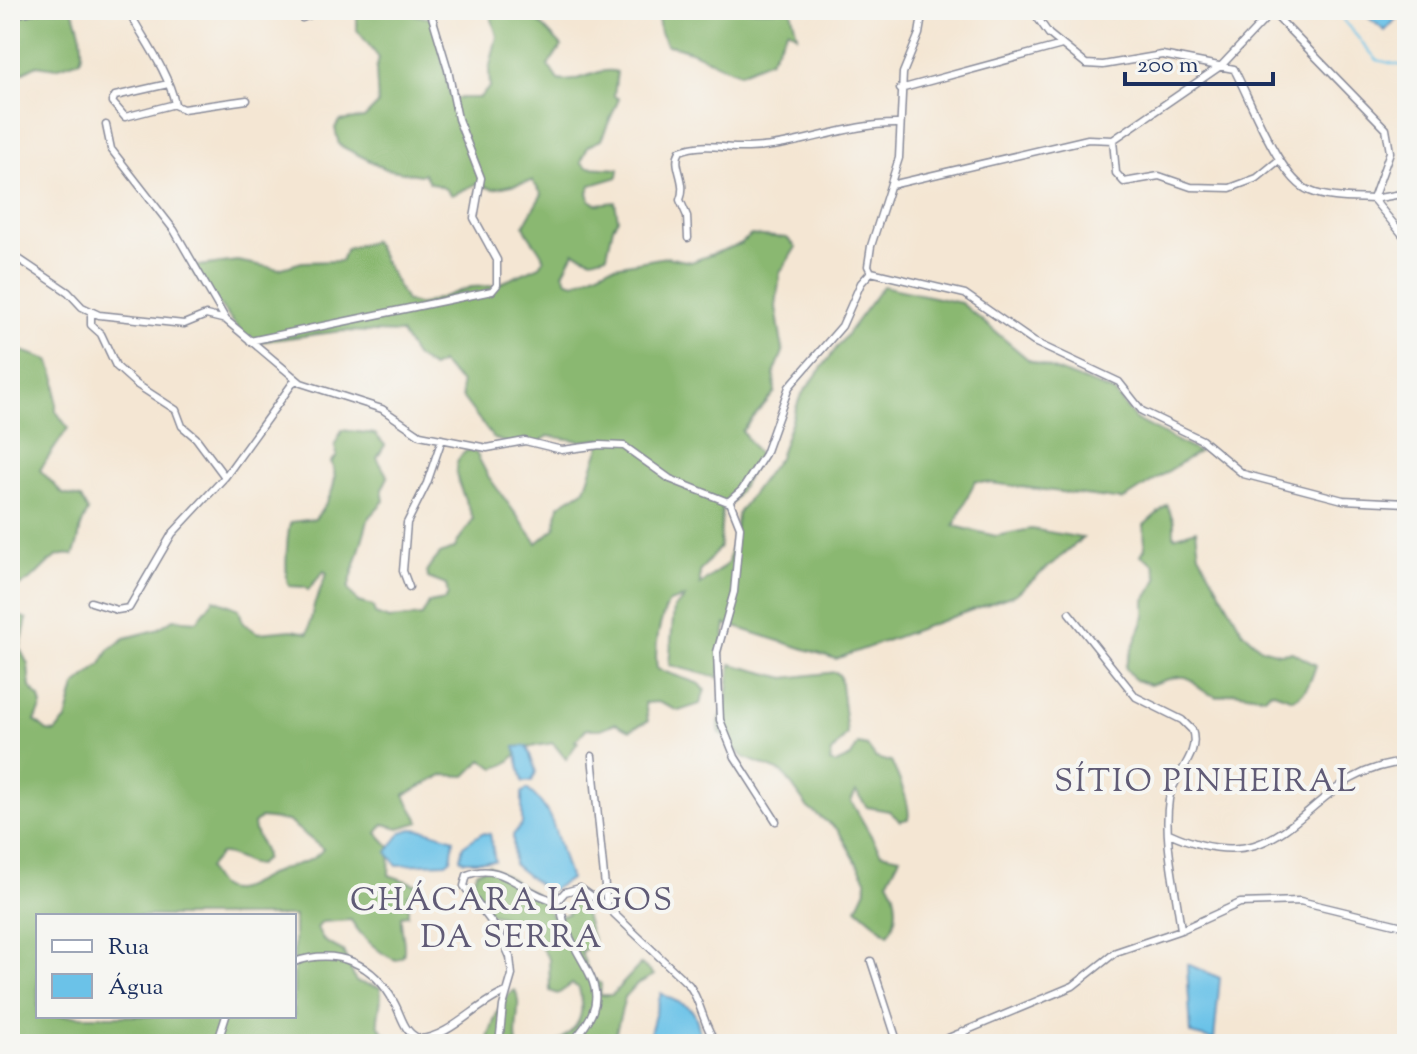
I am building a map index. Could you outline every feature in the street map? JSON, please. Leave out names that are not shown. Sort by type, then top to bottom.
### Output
[{"type":"street","points":[[10,15],[39,10]]},
{"type":"street","points":[[128,10],[168,84],[174,105]]},
{"type":"street","points":[[292,10],[302,18],[323,10]]},
{"type":"street","points":[[250,341],[492,291],[497,285],[497,260],[474,218],[481,192],[481,178],[458,119],[448,70],[430,10]]},
{"type":"street","points":[[871,272],[868,266],[871,246],[899,158],[900,89],[923,10]]},
{"type":"street","points":[[1032,10],[1049,34],[1079,60],[1092,66],[1162,55],[1234,69],[1279,160],[1298,184],[1311,192],[1373,199],[1407,193]]},
{"type":"street","points":[[891,185],[1088,139],[1113,140],[1222,65],[1265,15],[1277,17],[1386,129],[1390,152],[1373,199]]},
{"type":"street","points":[[900,89],[1062,45]]},
{"type":"street","points":[[168,84],[111,100],[125,117],[174,105],[183,109],[247,100]]},
{"type":"street","points":[[688,238],[687,216],[680,200],[685,187],[676,160],[680,151],[700,146],[766,147],[871,125],[898,124]]},
{"type":"street","points":[[106,125],[111,149],[174,230],[226,320],[295,380],[387,411],[415,432],[442,439],[487,448],[525,441],[562,450],[600,445],[624,446],[684,486],[730,502],[740,527],[734,592],[717,652],[720,720],[735,757],[776,821]]},
{"type":"street","points":[[1113,140],[1116,173],[1124,182],[1159,176],[1191,187],[1230,188],[1257,178],[1279,160]]},
{"type":"street","points":[[1373,199],[1407,240]]},
{"type":"street","points":[[10,253],[91,313],[165,323],[188,324],[210,315],[226,320]]},
{"type":"street","points":[[730,502],[765,454],[783,396],[842,326],[861,283],[871,272]]},
{"type":"street","points":[[871,272],[965,294],[1034,342],[1119,382],[1142,411],[1202,440],[1243,474],[1287,488],[1357,502],[1407,503]]},
{"type":"street","points":[[91,313],[91,325],[101,334],[116,366],[176,410],[182,426],[196,438],[225,477]]},
{"type":"street","points":[[1400,344],[1407,338]]},
{"type":"street","points":[[91,602],[117,610],[129,608],[172,534],[225,477],[295,380]]},
{"type":"street","points":[[409,587],[403,571],[407,523],[427,483],[442,439]]},
{"type":"street","points":[[1069,613],[1136,697],[1182,720],[1192,730],[1194,747],[1169,799],[1169,833],[1181,930]]},
{"type":"street","points":[[592,756],[607,907]]},
{"type":"street","points":[[1169,833],[1211,849],[1262,844],[1281,834],[1356,776],[1376,766],[1407,762]]},
{"type":"street","points":[[499,1044],[506,992],[512,975],[507,948],[463,880],[471,873],[496,871],[557,901],[596,997],[593,1017],[570,1044]]},
{"type":"street","points":[[557,901],[565,892],[580,888],[607,907],[689,985],[699,998],[708,1031],[717,1044]]},
{"type":"street","points":[[934,1044],[1073,986],[1116,952],[1181,930],[1240,903],[1281,901],[1317,904],[1407,927]]},
{"type":"street","points":[[296,961],[311,956],[330,956],[368,968],[384,984],[410,1033],[420,1039],[436,1035],[482,1003],[506,992]]},
{"type":"street","points":[[871,961],[898,1044]]},
{"type":"street","points":[[217,1044],[225,1018]]},
{"type":"street","points":[[962,1031],[968,1044]]},
{"type":"green space","points":[[10,10],[72,10],[82,42],[80,60],[56,68],[37,65],[10,79]]},
{"type":"green space","points":[[363,10],[391,10],[434,19],[450,95],[456,98],[479,98],[490,87],[489,70],[497,36],[489,10],[527,10],[562,46],[548,65],[558,80],[573,80],[602,71],[617,72],[614,96],[619,99],[601,140],[588,146],[581,162],[587,167],[619,169],[618,177],[591,185],[588,192],[590,200],[597,204],[615,202],[618,219],[613,227],[607,255],[592,259],[574,252],[563,273],[567,281],[575,283],[609,267],[666,257],[691,262],[740,244],[751,235],[787,238],[796,247],[780,273],[776,307],[783,352],[774,374],[775,392],[742,431],[760,456],[733,501],[722,509],[720,547],[700,571],[700,585],[728,563],[738,513],[779,457],[800,397],[883,286],[961,303],[1029,360],[1114,392],[1135,419],[1198,452],[1123,500],[975,481],[954,526],[996,536],[1031,529],[1083,538],[1016,594],[836,659],[726,624],[719,678],[669,665],[674,608],[686,597],[669,602],[658,634],[657,669],[700,684],[705,690],[700,704],[679,711],[658,702],[645,703],[648,721],[630,730],[615,723],[601,729],[586,729],[575,741],[578,742],[566,759],[553,743],[533,746],[499,767],[495,768],[482,760],[466,776],[444,775],[404,795],[420,822],[399,828],[384,824],[377,833],[390,847],[389,875],[418,885],[408,896],[408,915],[401,916],[403,956],[396,960],[383,954],[351,920],[322,922],[317,928],[324,941],[343,951],[356,982],[380,987],[379,1027],[398,1039],[431,1044],[10,1044],[10,612],[27,619],[20,649],[28,664],[30,687],[40,698],[42,706],[35,721],[47,731],[55,732],[66,720],[75,686],[101,664],[109,650],[125,638],[156,630],[173,619],[197,621],[214,599],[239,609],[243,623],[258,633],[292,630],[308,633],[314,605],[327,573],[324,571],[308,590],[289,586],[287,544],[291,522],[315,519],[328,499],[335,477],[331,462],[337,456],[335,445],[342,430],[375,434],[385,445],[377,458],[388,477],[382,489],[384,501],[369,517],[348,589],[358,602],[373,606],[375,614],[389,619],[422,616],[429,603],[445,600],[448,594],[446,585],[428,578],[427,570],[440,554],[455,548],[473,519],[458,483],[456,473],[460,456],[468,450],[476,453],[488,476],[537,543],[555,528],[559,505],[585,489],[600,446],[601,439],[581,441],[548,436],[537,444],[506,443],[493,438],[462,397],[461,383],[441,363],[432,368],[415,356],[401,333],[342,331],[250,343],[194,274],[191,267],[237,261],[279,269],[302,262],[341,261],[346,249],[373,241],[406,301],[420,305],[471,287],[494,286],[540,266],[544,260],[524,225],[542,194],[532,181],[493,189],[476,184],[452,195],[429,182],[424,173],[420,175],[386,169],[339,145],[335,128],[339,121],[364,118],[378,104],[376,70],[379,58],[357,30],[357,15]],"holes":[[[260,818],[288,821],[323,849],[308,861],[239,889],[222,888],[214,881],[208,868],[220,854],[258,865],[265,859],[254,824]]]},
{"type":"green space","points":[[657,10],[791,10],[797,35],[788,29],[770,60],[740,73],[667,45],[660,33]]},
{"type":"green space","points":[[10,347],[49,360],[56,379],[56,411],[68,428],[40,470],[63,494],[81,498],[88,512],[73,555],[59,556],[28,581],[10,590]]},
{"type":"green space","points":[[1167,505],[1174,522],[1174,537],[1196,530],[1199,554],[1243,632],[1261,648],[1279,653],[1292,652],[1316,665],[1308,685],[1298,696],[1293,699],[1271,691],[1265,697],[1234,692],[1218,697],[1206,693],[1186,677],[1150,685],[1135,680],[1125,667],[1145,616],[1145,600],[1158,579],[1154,564],[1141,555],[1145,548],[1144,525]]},
{"type":"green space","points":[[731,664],[785,678],[836,672],[840,676],[847,734],[832,752],[830,762],[836,764],[851,757],[858,744],[867,746],[876,758],[891,762],[906,799],[908,819],[900,821],[889,811],[867,807],[856,792],[851,801],[881,853],[900,857],[888,880],[896,907],[888,934],[857,908],[866,889],[866,879],[838,830],[808,808],[783,773],[743,757],[720,733],[718,723],[727,700]]},
{"type":"green space","points":[[489,865],[535,894],[554,918],[568,914],[574,899],[581,902],[594,943],[581,952],[590,976],[601,984],[600,995],[612,995],[641,964],[654,975],[636,985],[625,997],[613,1044],[554,1044],[569,1033],[578,1021],[582,1006],[579,988],[572,984],[558,994],[550,991],[549,959],[528,929],[516,920],[487,913],[472,887],[476,872]]},
{"type":"green space","points":[[515,990],[518,1002],[517,1044],[486,1044],[500,1007]]},
{"type":"water","points":[[1379,10],[1403,12],[1385,31],[1369,18]]},
{"type":"water","points":[[527,746],[536,772],[532,781],[523,782],[515,747]]},
{"type":"water","points":[[527,789],[551,819],[570,879],[548,892],[514,865],[513,835],[522,824],[522,793]]},
{"type":"water","points":[[411,829],[454,839],[451,859],[446,863],[397,865],[387,852],[402,832]]},
{"type":"water","points":[[482,833],[490,834],[495,861],[464,861],[460,858],[463,846]]},
{"type":"water","points":[[1187,964],[1220,978],[1214,1040],[1191,1034]]},
{"type":"water","points":[[661,993],[692,1011],[700,1036],[685,1044],[647,1044]]},
{"type":"waterway","points":[[1343,10],[1343,20],[1377,60],[1407,67]]},
{"type":"district","name":"SÍTIO PINHEIRAL","points":[[1206,780]]},
{"type":"district","name":"CHÁCARA LAGOS DA SERRA","points":[[512,918]]}]
